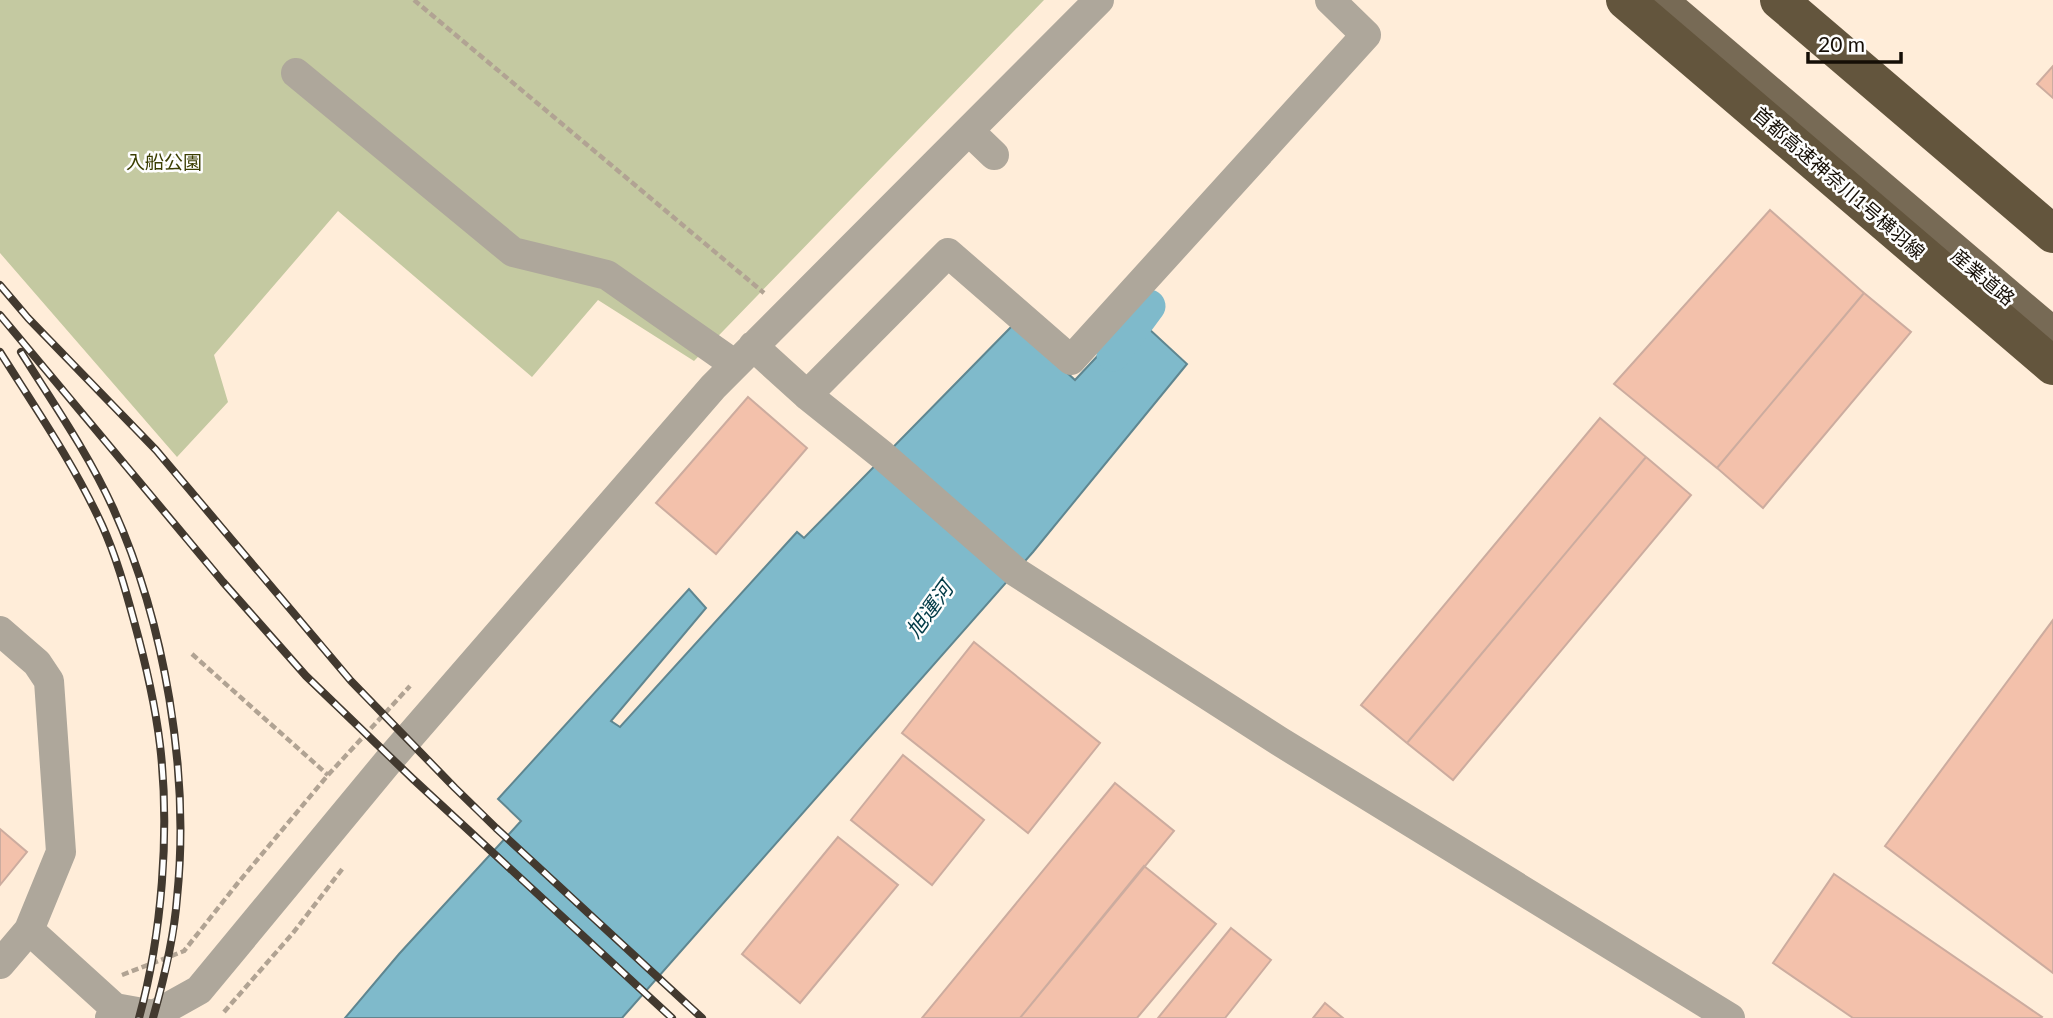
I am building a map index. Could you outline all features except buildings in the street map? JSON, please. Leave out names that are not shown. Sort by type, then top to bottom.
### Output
[{"type":"highway","name":"首都高速神奈川1号横羽線","points":[[1625,0],[2053,366]]},
{"type":"highway","points":[[1779,0],[2053,233]]},
{"type":"main road","name":"産業道路","points":[[1657,0],[2053,337]]},
{"type":"main road","points":[[1797,0],[2053,242]]},
{"type":"street","points":[[29,930],[112,1013],[154,1015],[199,990],[391,758],[713,387],[1099,0]]},
{"type":"street","points":[[807,395],[948,253],[1071,360],[1366,36],[1330,0]]},
{"type":"street","points":[[296,73],[513,252],[607,275],[744,355],[807,395],[882,455],[1016,572],[1291,748],[1730,1018]]},
{"type":"street","points":[[969,131],[994,155]]},
{"type":"street","points":[[0,632],[37,663],[49,681],[61,852],[29,930],[0,964]]},
{"type":"path","points":[[414,0],[767,296]]},
{"type":"path","points":[[192,654],[328,775]]},
{"type":"green space","name":"入船公園","points":[[0,0],[1044,0],[694,361],[598,300],[532,377],[338,211],[214,355],[228,402],[177,457],[0,253]]},
{"type":"water","points":[[1135,316],[1187,364],[1033,552],[622,1018],[345,1018],[399,954],[521,821],[498,799],[689,589],[706,608],[611,721],[620,727],[797,532],[804,538],[1014,324],[1075,380]]},
{"type":"waterway","name":"旭運河","points":[[1113,355],[1149,306]]},
{"type":"railway","points":[[0,285],[28,318],[156,450],[351,681],[496,828],[702,1018]]},
{"type":"railway","points":[[0,315],[223,582],[306,676],[413,779],[672,1018]]},
{"type":"railway","points":[[0,352],[67,458],[102,525],[124,584],[149,682],[158,729],[163,778],[164,847],[158,918],[139,1018]]},
{"type":"railway","points":[[21,352],[81,448],[113,508],[147,600],[160,649],[176,750],[180,850],[174,929],[153,1018]]}]
